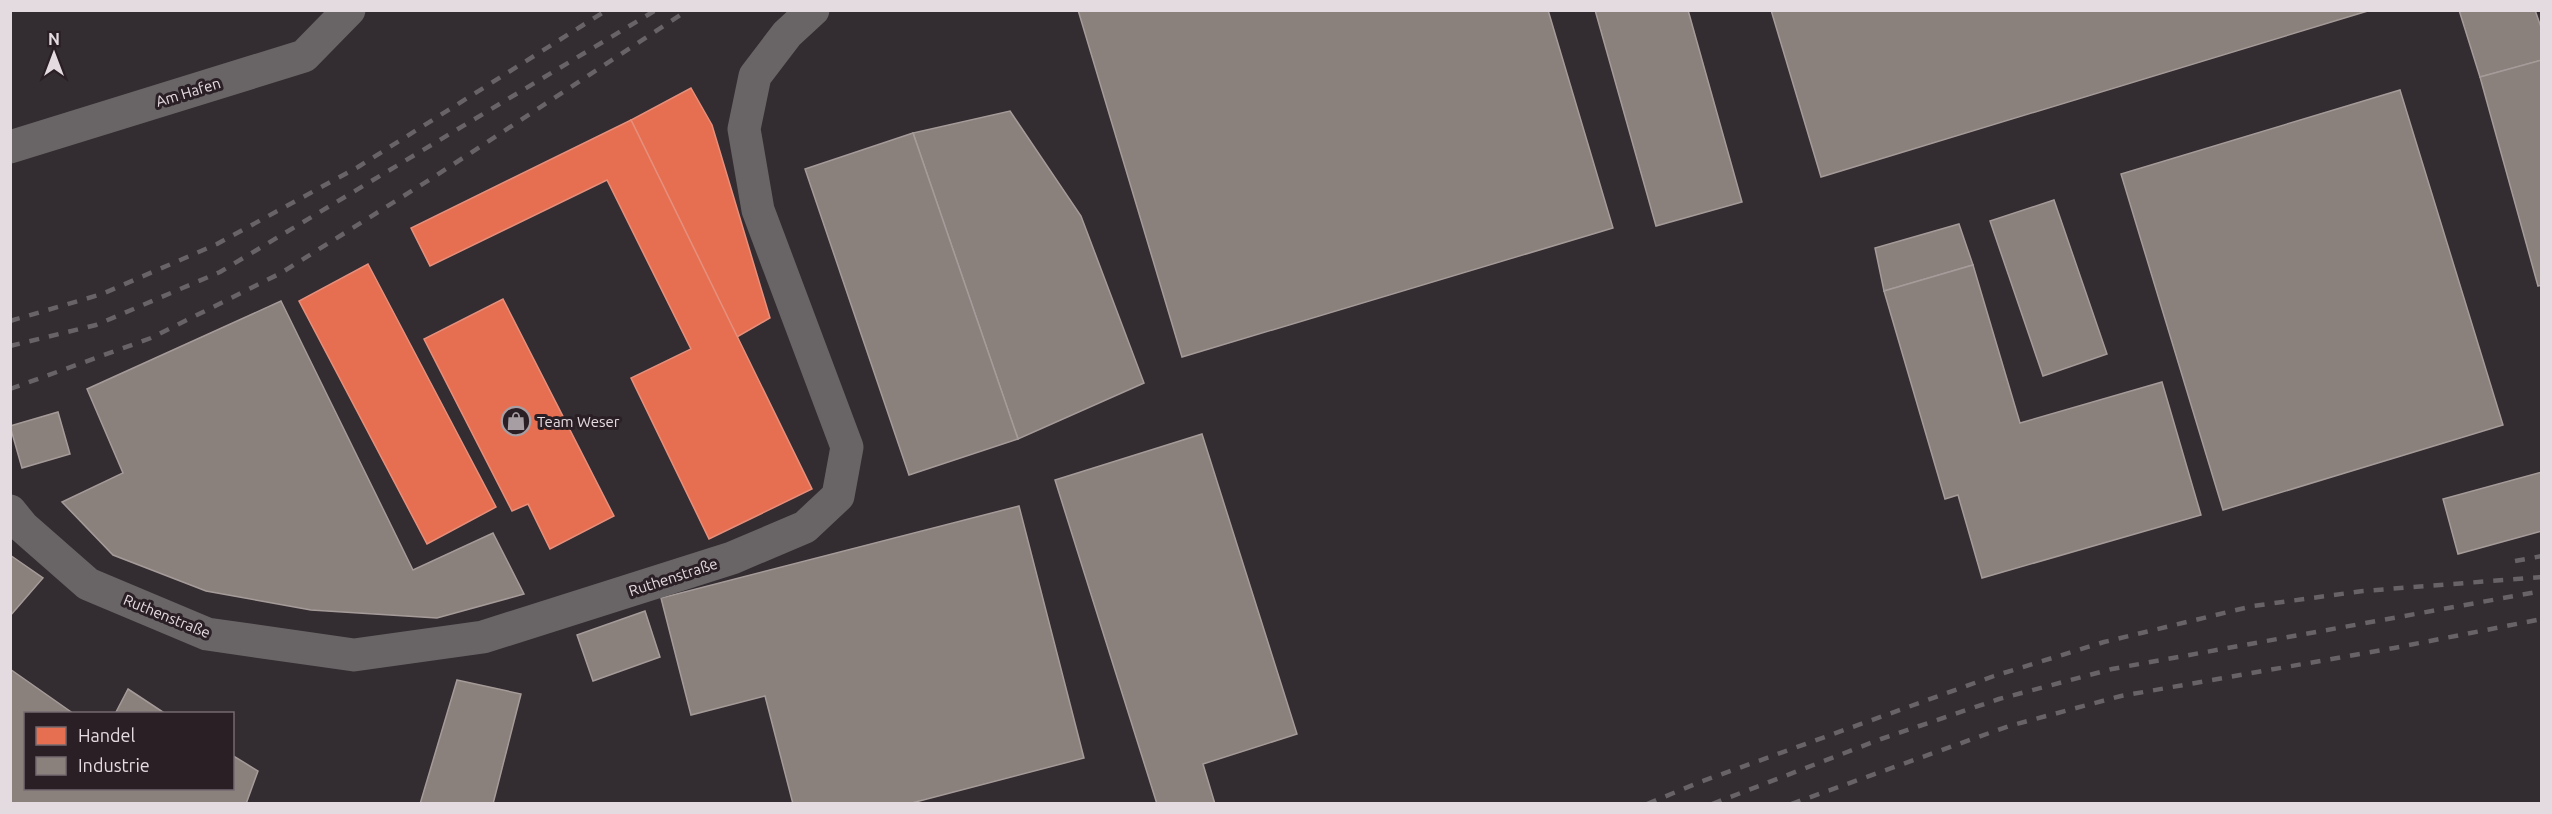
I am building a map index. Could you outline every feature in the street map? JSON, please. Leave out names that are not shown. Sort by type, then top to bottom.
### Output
[{"type":"street","name":"Am Hafen","points":[[10,147],[304,56],[349,10]]},
{"type":"street","name":"Ruthenstraße","points":[[10,511],[23,527],[88,584],[207,634],[354,655],[483,638],[732,558],[805,527],[838,496],[847,447],[759,210],[744,129],[755,76],[787,34],[813,10]]},
{"type":"building: Handel","points":[[691,88],[712,125],[770,318],[737,337],[631,120]]},
{"type":"building: Handel","points":[[631,120],[812,489],[709,539],[631,378],[691,349],[607,180],[430,266],[411,228]]},
{"type":"building: Handel","points":[[368,264],[496,507],[427,544],[299,301]]},
{"type":"building: Handel","name":"Team Weser","points":[[503,299],[614,516],[550,549],[528,504],[512,511],[424,339]]},
{"type":"building: Industrie","points":[[1078,10],[1548,10],[1613,228],[1182,357]]},
{"type":"building: Industrie","points":[[1595,10],[1688,10],[1742,202],[1656,226]]},
{"type":"building: Industrie","points":[[1771,10],[2371,10],[1821,177]]},
{"type":"building: Industrie","points":[[2459,10],[2535,10],[2542,30],[2542,60],[2480,77]]},
{"type":"building: Industrie","points":[[2542,60],[2542,285],[2538,286],[2480,77]]},
{"type":"building: Industrie","points":[[2400,90],[2503,425],[2223,510],[2121,174]]},
{"type":"building: Industrie","points":[[1010,111],[1081,216],[1144,383],[1018,439],[913,133]]},
{"type":"building: Industrie","points":[[913,133],[1018,439],[909,475],[805,169]]},
{"type":"building: Industrie","points":[[2054,200],[2107,354],[2043,376],[1990,221]]},
{"type":"building: Industrie","points":[[1959,224],[1973,265],[1884,291],[1875,248]]},
{"type":"building: Industrie","points":[[1973,265],[2020,423],[2162,382],[2201,515],[1982,578],[1958,495],[1945,499],[1884,291]]},
{"type":"building: Industrie","points":[[281,301],[413,570],[493,533],[524,594],[437,618],[311,610],[206,591],[113,555],[62,502],[123,473],[87,389]]},
{"type":"building: Industrie","points":[[58,412],[70,454],[22,468],[10,426]]},
{"type":"building: Industrie","points":[[1202,434],[1297,734],[1203,764],[1215,804],[1157,804],[1055,480]]},
{"type":"building: Industrie","points":[[2542,472],[2542,531],[2458,554],[2443,499]]},
{"type":"building: Industrie","points":[[1019,506],[1084,758],[908,804],[793,804],[765,696],[691,715],[661,598]]},
{"type":"building: Industrie","points":[[10,555],[43,578],[10,616]]},
{"type":"building: Industrie","points":[[645,611],[660,657],[593,681],[577,635]]},
{"type":"building: Industrie","points":[[10,669],[71,712],[24,712],[24,790],[234,790],[234,756],[258,771],[246,804],[10,804]]},
{"type":"building: Industrie","points":[[457,680],[521,694],[493,804],[420,804]]},
{"type":"building: Industrie","points":[[128,689],[163,712],[116,712]]},
{"type":"railway","points":[[10,321],[102,294],[217,244],[358,167],[607,10]]},
{"type":"railway","points":[[10,346],[96,325],[220,272],[656,10]]},
{"type":"railway","points":[[10,389],[151,338],[281,273],[437,175],[688,10]]},
{"type":"railway","points":[[2515,561],[2542,556]]},
{"type":"railway","points":[[1647,804],[1700,782],[1994,676],[2104,642],[2253,606],[2363,591],[2542,577]]},
{"type":"railway","points":[[1712,804],[1881,739],[1999,699],[2112,669],[2542,591]]},
{"type":"railway","points":[[1791,804],[2009,726],[2121,696],[2394,648],[2542,619]]},
{"type":"place","name":"Team Weser","points":[[516,421]]}]
